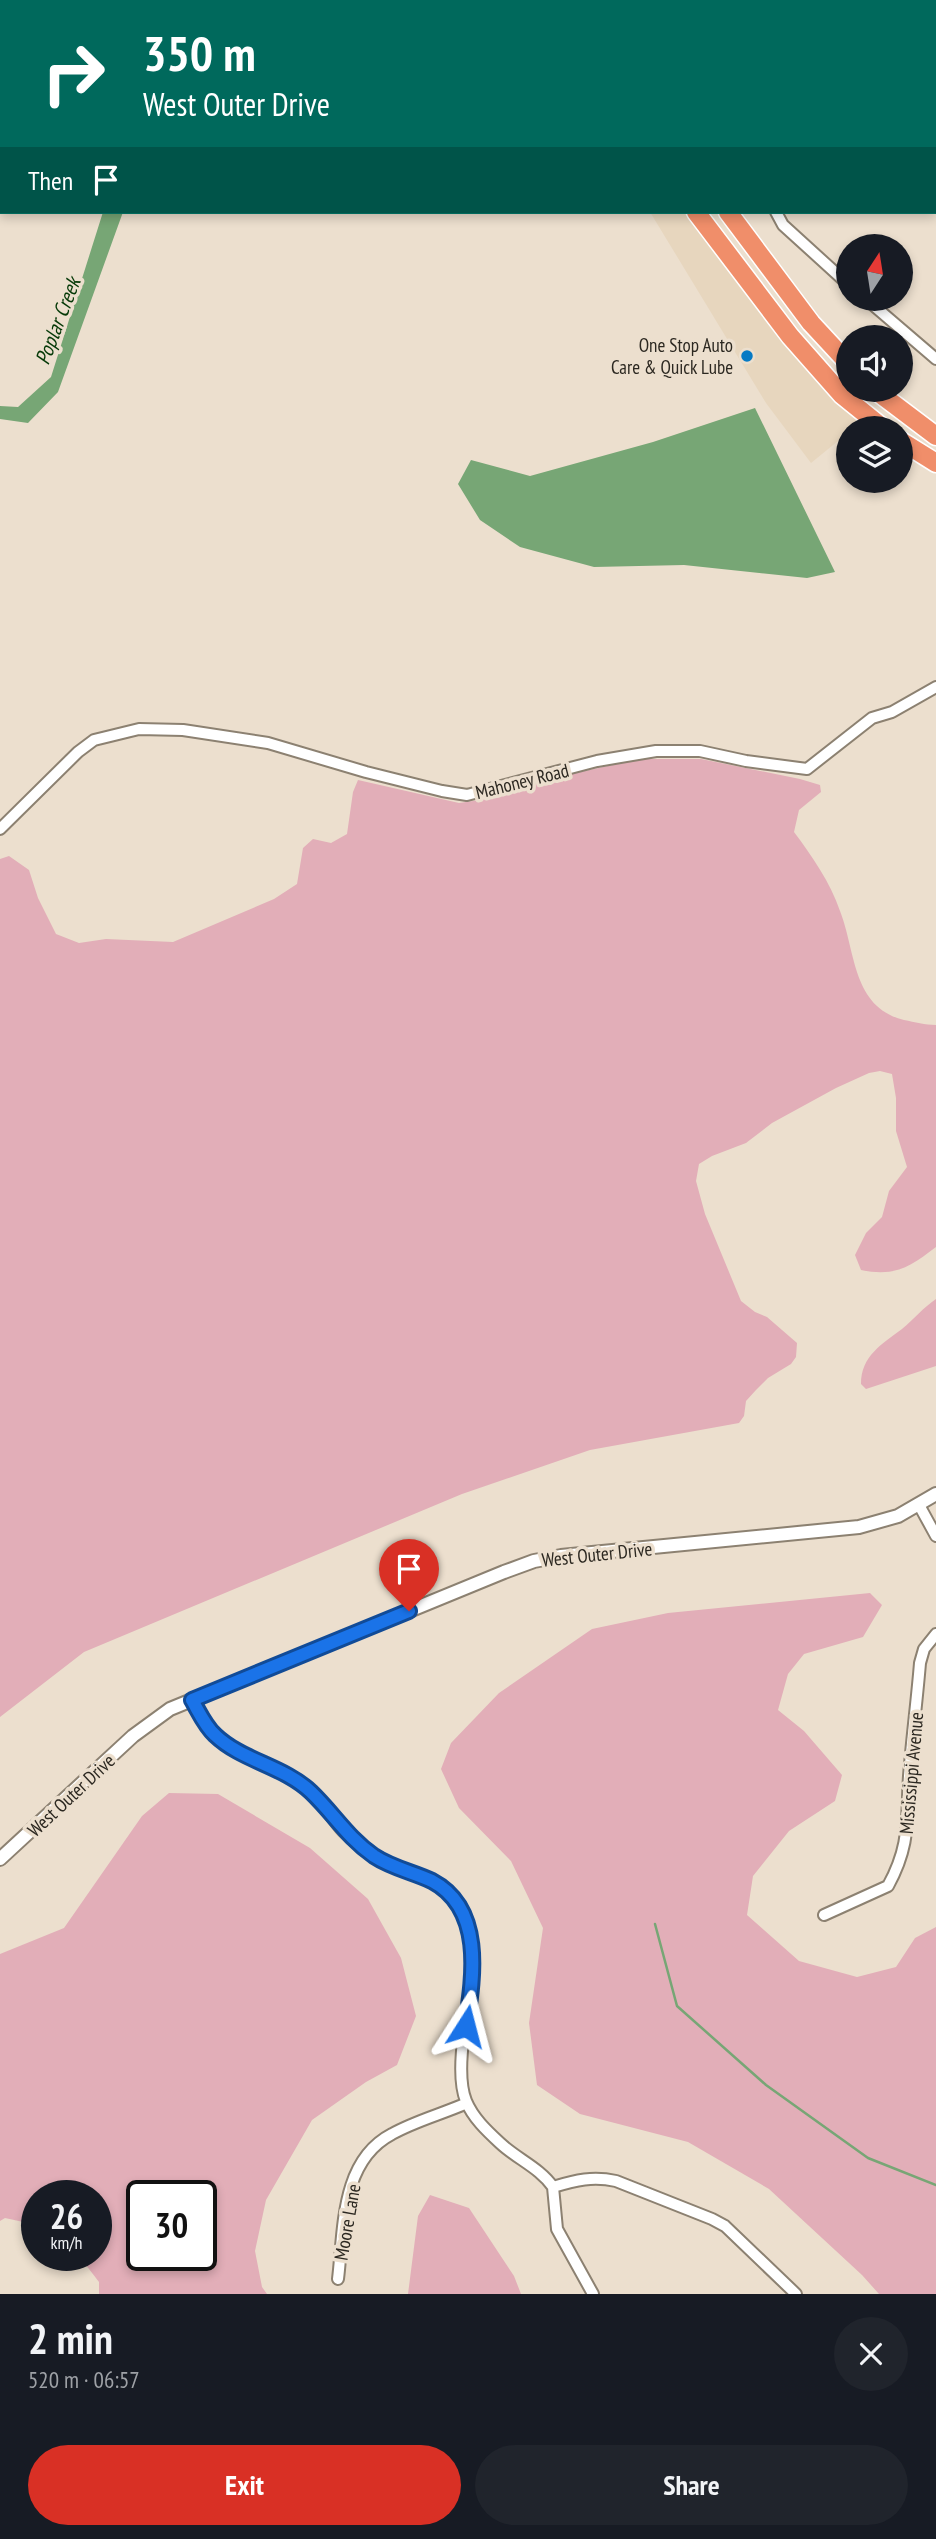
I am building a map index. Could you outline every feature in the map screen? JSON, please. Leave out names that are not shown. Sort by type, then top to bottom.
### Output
[{"type":"highway","points":[[698,214],[790,336],[842,395],[868,416]]},
{"type":"highway","points":[[729,214],[811,324],[836,350]]},
{"type":"highway","points":[[891,402],[936,436]]},
{"type":"highway","points":[[913,449],[936,463]]},
{"type":"street","points":[[777,214],[783,225],[836,273]]},
{"type":"street","points":[[881,312],[936,359]]},
{"type":"street","name":"Mahoney Road","points":[[0,829],[78,752],[94,740],[139,729],[183,730],[256,741],[391,779],[467,795],[597,761],[656,751],[700,751],[746,761],[807,769],[872,719],[892,712],[936,687]]},
{"type":"street","name":"West Outer Drive","points":[[0,1859],[150,1722],[192,1700],[534,1561],[561,1556],[849,1529],[887,1520],[936,1494]]},
{"type":"street","points":[[919,1505],[936,1536]]},
{"type":"street","name":"Mississippi Avenue","points":[[824,1915],[888,1886],[899,1862],[908,1830],[909,1779],[920,1662],[924,1649],[936,1634]]},
{"type":"street","points":[[192,1700],[206,1724],[225,1743],[287,1775],[310,1791],[344,1831],[364,1849],[389,1865],[435,1883],[454,1900],[463,1916],[474,1955],[461,2071],[462,2090],[477,2119],[502,2145],[546,2178],[553,2187],[557,2229],[593,2294]]},
{"type":"street","name":"Moore Lane","points":[[338,2279],[346,2206],[351,2184],[364,2158],[393,2133],[467,2103]]},
{"type":"street","points":[[553,2187],[589,2177],[616,2181],[712,2219],[724,2226],[796,2294]]},
{"type":"shaded area","name":"Poplar Creek","points":[[102,214],[122,214],[58,392],[28,423],[0,419],[0,406],[18,407],[51,377]]},
{"type":"shaded area","points":[[651,214],[686,214],[803,365],[836,397],[836,402],[841,402],[855,416],[836,416],[836,443],[811,463],[766,403]]},
{"type":"shaded area","points":[[755,408],[835,572],[807,578],[684,565],[594,567],[520,547],[480,520],[458,484],[471,460],[530,476],[653,442]]},
{"type":"shaded area","points":[[640,759],[701,759],[820,785],[821,792],[799,810],[794,832],[820,870],[836,900],[858,976],[865,991],[874,1003],[887,1013],[904,1020],[936,1025],[936,1247],[902,1269],[883,1272],[861,1270],[855,1255],[866,1233],[882,1217],[889,1191],[907,1167],[896,1131],[896,1098],[892,1074],[880,1071],[869,1073],[836,1088],[772,1123],[746,1143],[699,1164],[696,1181],[705,1214],[741,1301],[767,1317],[797,1343],[796,1357],[791,1364],[768,1378],[746,1401],[744,1416],[739,1423],[590,1450],[462,1494],[84,1652],[0,1717],[0,859],[9,856],[29,870],[38,898],[56,934],[79,943],[106,939],[173,942],[274,899],[297,884],[303,848],[313,839],[331,843],[347,834],[353,792],[358,780],[459,803],[487,799],[557,777]]},
{"type":"shaded area","points":[[936,1299],[936,1366],[866,1389],[861,1384],[869,1358]]},
{"type":"shaded area","points":[[870,1593],[882,1605],[863,1637],[804,1654],[788,1674],[778,1710],[804,1731],[842,1775],[835,1801],[789,1831],[753,1876],[747,1915],[799,1961],[857,1977],[896,1967],[915,1938],[936,1927],[936,2294],[879,2294],[769,2189],[688,2142],[580,2114],[537,2085],[529,2023],[543,1928],[511,1861],[459,1808],[441,1769],[451,1743],[499,1693],[592,1629],[668,1613]]},
{"type":"shaded area","points":[[169,1793],[218,1794],[310,1848],[368,1899],[401,1958],[416,2016],[397,2065],[366,2082],[312,2120],[266,2200],[255,2251],[262,2287],[267,2294],[99,2294],[99,2282],[91,2271],[112,2271],[112,2180],[21,2180],[21,2222],[5,2218],[0,2221],[0,1954],[64,1928],[142,1816]]},
{"type":"shaded area","points":[[430,2195],[469,2208],[514,2276],[521,2294],[408,2294],[418,2216]]},
{"type":"waterway","points":[[655,1924],[677,2006],[766,2085],[868,2158],[936,2185]]},
{"type":"place","name":"One Stop Auto Care & Quick Lube","points":[[747,356]]},
{"type":"route","points":[[409,1611],[192,1700],[206,1724],[225,1743],[287,1775],[310,1791],[344,1831],[376,1858],[426,1878],[444,1889],[454,1900],[463,1916],[474,1955],[466,2026]]}]
